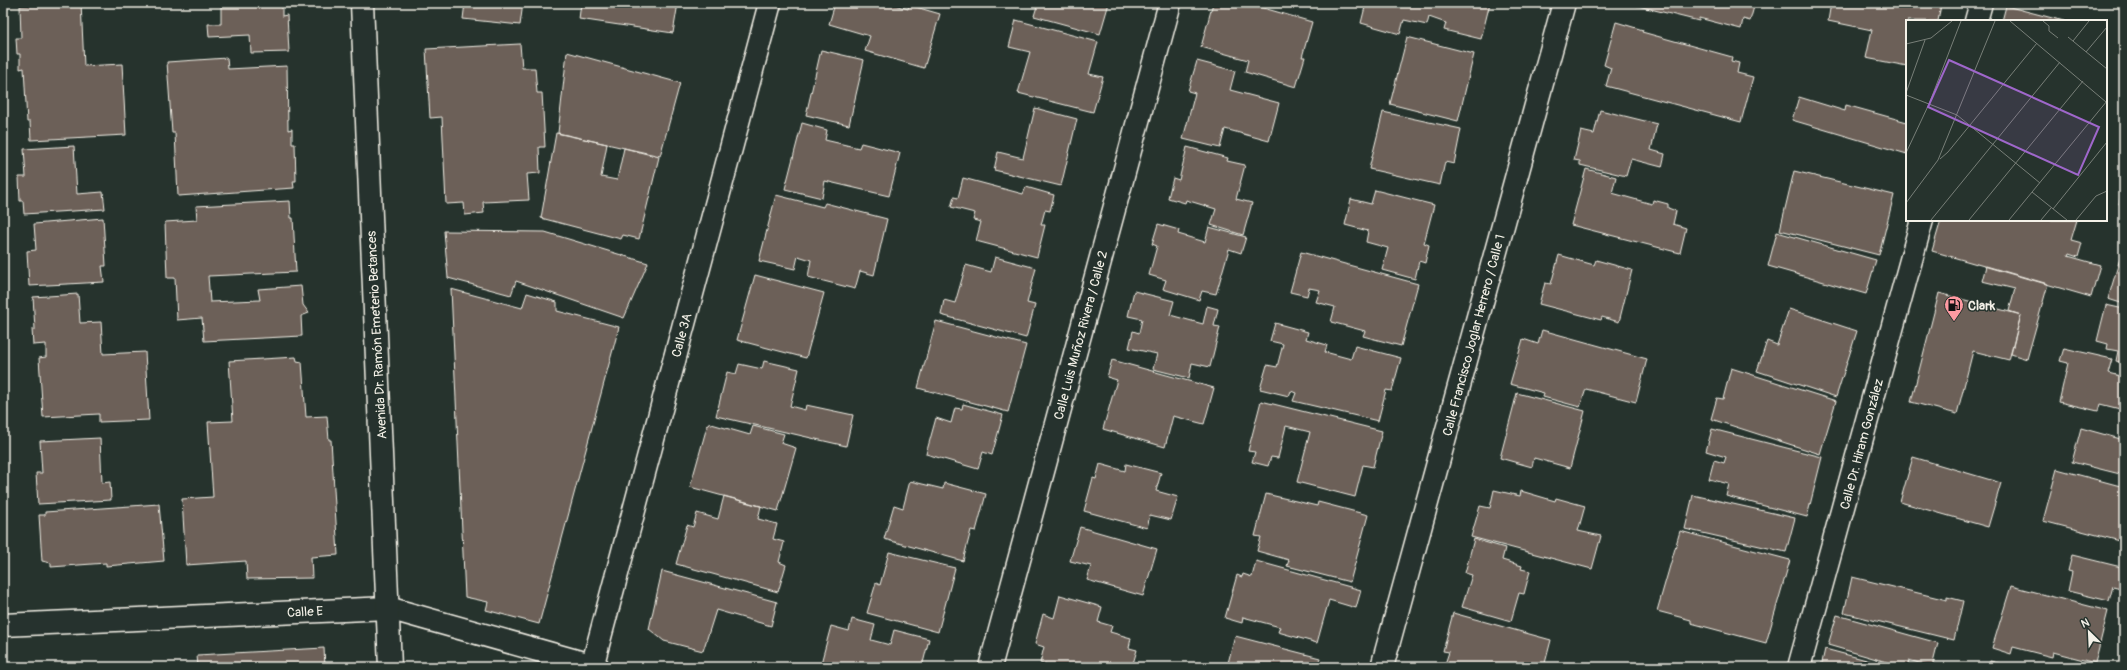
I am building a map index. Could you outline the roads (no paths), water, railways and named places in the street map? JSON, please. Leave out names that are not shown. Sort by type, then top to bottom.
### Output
[{"type":"street","name":"Avenida Dr. Ramón Emeterio Betances","points":[[362,3],[390,667]]},
{"type":"street","name":"Calle 3A","points":[[595,666],[770,3]]},
{"type":"street","name":"Calle Luis Muñoz Rivera / Calle 2","points":[[990,667],[1170,3]]},
{"type":"street","name":"Calle Francisco Joglar Herrero / Calle 1","points":[[1382,667],[1564,3]]},
{"type":"street","points":[[1976,20],[1981,3]]},
{"type":"street","name":"Calle Dr. Hiram González","points":[[1799,667],[1922,221]]},
{"type":"street","name":"Calle E","points":[[3,625],[388,608],[595,666]]},
{"type":"place","name":"Clark","points":[[1954,322]]}]
